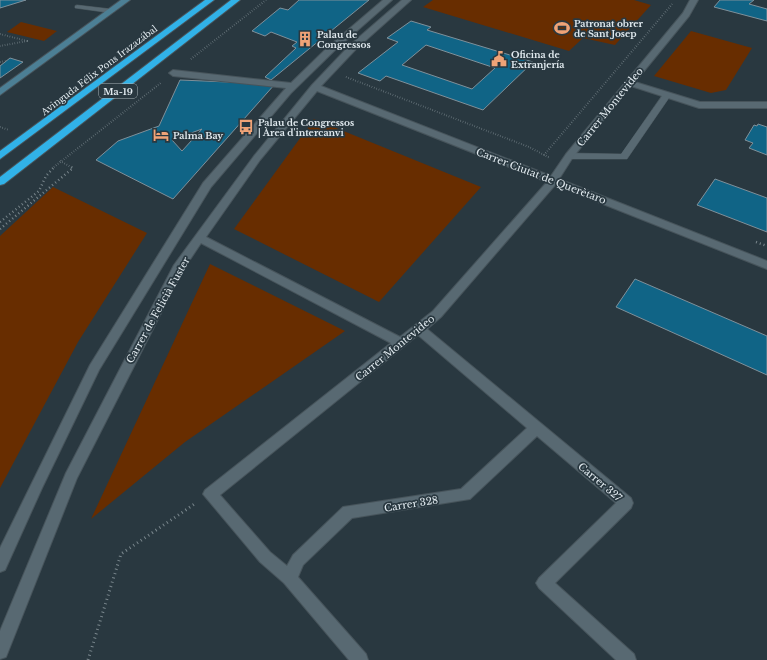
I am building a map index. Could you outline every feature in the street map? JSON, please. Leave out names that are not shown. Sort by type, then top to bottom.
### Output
[{"type":"highway","name":"Avinguda Félix Pons Irazazábal","points":[[0,156],[210,0]]},
{"type":"highway","name":"Ma-19","points":[[0,182],[236,0]]},
{"type":"street","points":[[0,92],[126,0]]},
{"type":"street","points":[[0,566],[36,486],[94,368],[207,184],[293,86],[331,49],[388,0]]},
{"type":"street","name":"Carrer de Felicià Fuster","points":[[0,651],[71,477],[178,268],[257,158],[328,71],[396,8],[407,0]]},
{"type":"street","name":"Carrer Montevideo","points":[[210,494],[437,314],[554,180],[569,156],[686,14],[694,0]]},
{"type":"street","points":[[173,73],[293,86]]},
{"type":"street","points":[[630,83],[699,105],[767,105]]},
{"type":"street","name":"Carrer Ciutat de Querètaro","points":[[315,87],[767,265]]},
{"type":"street","points":[[200,238],[401,343]]},
{"type":"street","name":"Carrer 327","points":[[418,329],[626,503],[544,583],[628,660]]},
{"type":"street","name":"Carrer 328","points":[[289,578],[298,560],[348,512],[465,494],[536,428]]},
{"type":"street","points":[[210,494],[265,557],[289,578],[360,660]]},
{"type":"lane","points":[[77,6],[111,11]]},
{"type":"lane","points":[[569,156],[624,158],[667,95]]},
{"type":"path","points":[[328,71],[529,147],[544,155],[675,0]]},
{"type":"path","points":[[0,34],[27,41],[0,46]]},
{"type":"path","points":[[0,62],[6,61]]},
{"type":"path","points":[[0,127],[9,130]]},
{"type":"path","points":[[0,222],[39,191],[46,176],[60,162],[73,168],[0,229]]},
{"type":"path","points":[[88,660],[121,554],[210,494]]},
{"type":"shaded area","name":"Patronat obrer de Sant Josep","points":[[433,0],[634,0],[651,5],[615,45],[583,38],[569,51],[423,7]]},
{"type":"shaded area","points":[[21,22],[57,31],[44,41],[7,32]]},
{"type":"shaded area","points":[[691,31],[752,48],[726,90],[711,93],[654,76]]},
{"type":"shaded area","points":[[314,119],[481,187],[379,302],[234,229]]},
{"type":"shaded area","points":[[53,187],[147,233],[78,342],[0,488],[0,236]]},
{"type":"shaded area","points":[[210,264],[345,331],[185,442],[91,519]]},
{"type":"building","points":[[0,0],[26,0],[0,8]]},
{"type":"building","name":"Palau de Congressos","points":[[299,0],[369,0],[271,80],[265,77],[296,48],[292,46],[297,42],[271,32],[265,36],[252,31],[280,8],[288,10]]},
{"type":"building","points":[[720,0],[754,0],[749,4],[767,9],[767,21],[714,7]]},
{"type":"building","points":[[411,21],[431,27],[427,30],[533,62],[483,110],[386,76],[380,81],[358,73],[398,42],[387,38]],"holes":[[[426,45],[495,68],[472,89],[402,65]]]},
{"type":"building","points":[[10,58],[23,62],[0,78],[0,66]]},
{"type":"building","name":"Palma Bay","points":[[180,80],[275,84],[173,199],[96,160],[118,141],[159,126]],"holes":[[[202,129],[182,151],[172,140]]]},
{"type":"building","points":[[758,124],[767,127],[767,155],[749,148],[753,143],[745,140],[754,125],[757,126]]},
{"type":"building","points":[[715,179],[767,198],[767,232],[697,205]]},
{"type":"building","points":[[635,279],[767,336],[767,375],[616,307]]},
{"type":"place","name":"Patronat obrer de Sant Josep","points":[[562,28]]},
{"type":"place","name":"Palau de Congressos","points":[[305,39]]},
{"type":"place","name":"Oficina de Extranjería","points":[[499,59]]},
{"type":"place","name":"Palau de Congressos | Àrea d'intercanvi","points":[[246,127]]},
{"type":"place","name":"Palma Bay","points":[[161,135]]}]
